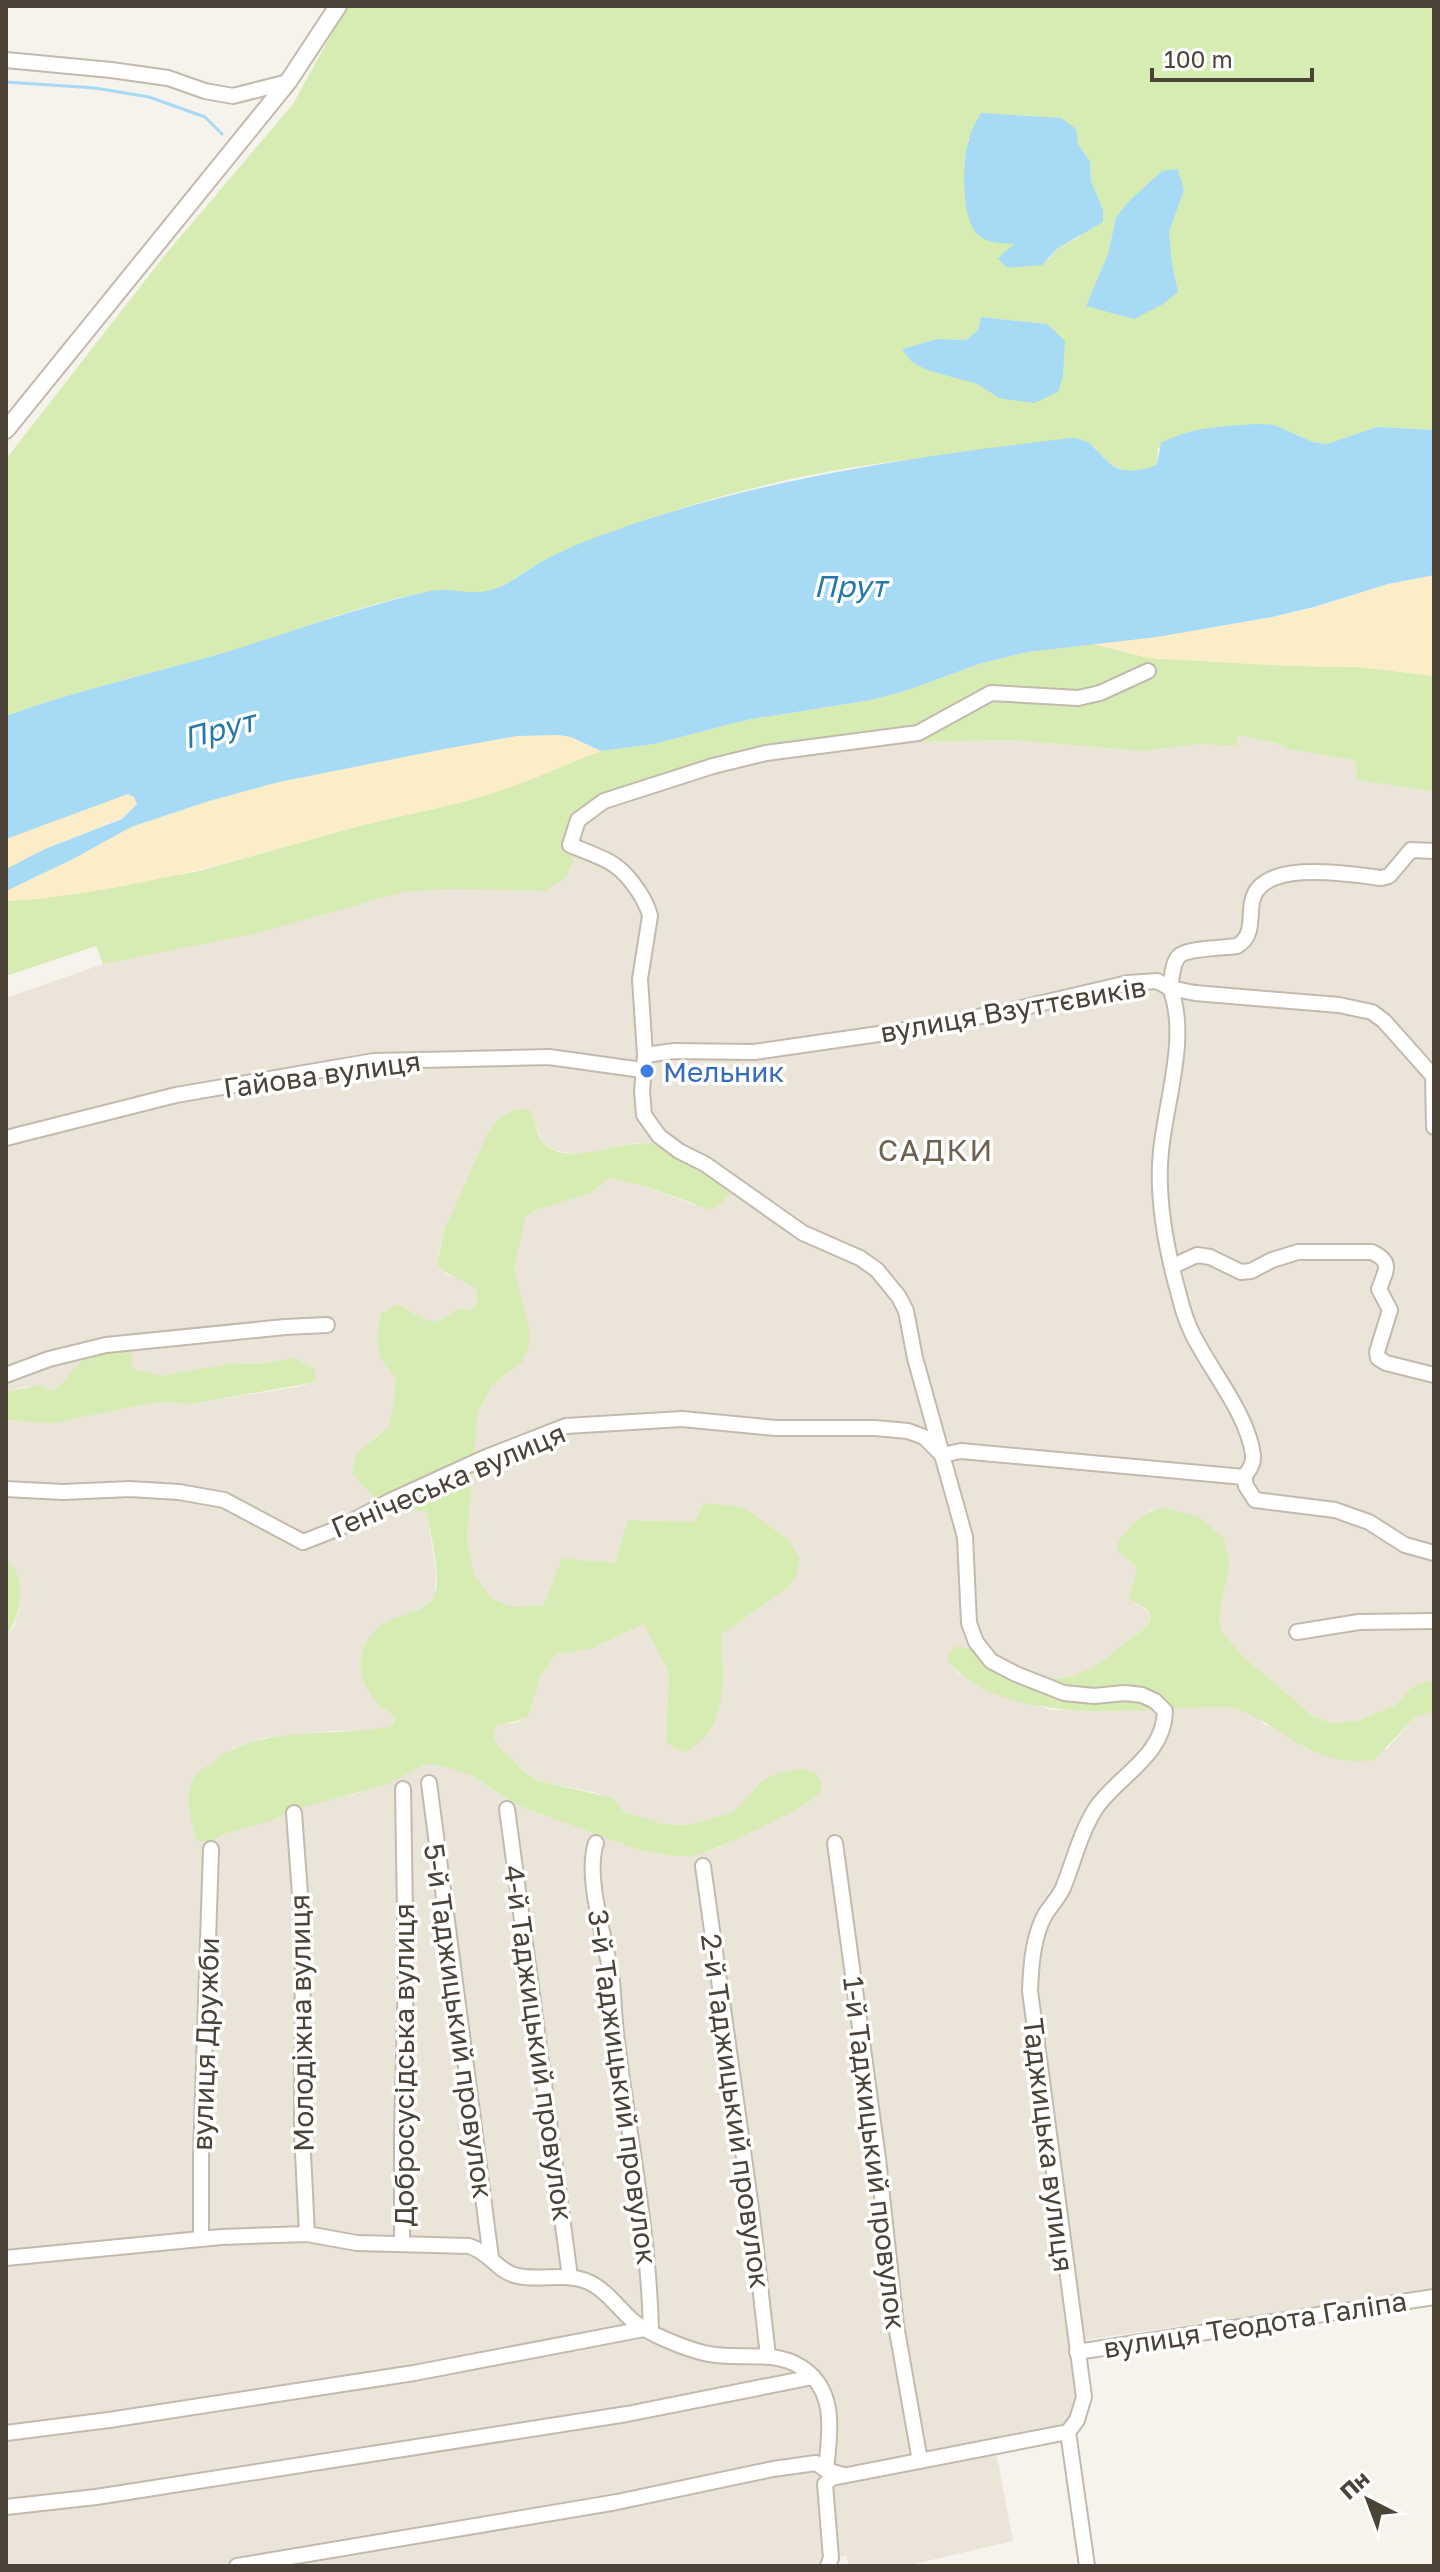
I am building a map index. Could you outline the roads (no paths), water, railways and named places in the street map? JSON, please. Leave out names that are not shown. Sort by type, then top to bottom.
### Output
[{"type":"street","points":[[6,430],[288,82],[338,6]]},
{"type":"street","points":[[6,60],[168,78],[205,91],[233,96],[288,82]]},
{"type":"street","points":[[1148,671],[1100,693],[1078,698],[991,693],[918,733],[766,753],[726,762],[604,801],[587,811],[578,820],[570,845],[617,864],[648,907],[650,916],[640,979],[644,1115],[659,1136],[679,1151],[705,1164],[803,1233],[860,1258],[877,1270],[906,1311],[915,1358],[942,1455],[961,1451],[1244,1477],[1255,1500],[1335,1510],[1369,1522],[1405,1545],[1434,1553]]},
{"type":"street","points":[[1434,851],[1411,850],[1389,876],[1381,878],[1306,872],[1264,883],[1256,889],[1252,899],[1249,934],[1244,942],[1237,946],[1188,952],[1179,956],[1170,988],[1225,996],[1339,1005],[1372,1012],[1384,1021],[1433,1076],[1434,1127]]},
{"type":"street","name":"вулиця Взуттєвиків","points":[[644,1062],[674,1051],[754,1052],[920,1028],[1128,983],[1157,981],[1170,988],[1178,1015],[1177,1039],[1161,1153],[1160,1201],[1178,1295],[1192,1334],[1235,1406],[1249,1442],[1253,1457],[1251,1468],[1244,1477]]},
{"type":"street","name":"Гайова вулиця","points":[[6,1138],[176,1095],[374,1061],[549,1057],[644,1062]]},
{"type":"street","points":[[1173,1266],[1197,1255],[1210,1257],[1241,1272],[1298,1252],[1372,1252],[1386,1262],[1387,1269],[1379,1289],[1390,1310],[1377,1352],[1378,1358],[1386,1363],[1434,1375]]},
{"type":"street","points":[[6,1375],[49,1359],[106,1345],[327,1325]]},
{"type":"street","name":"Генічеська вулиця","points":[[6,1489],[63,1492],[130,1489],[179,1492],[224,1500],[303,1542],[339,1528],[428,1483],[566,1426],[682,1419],[776,1428],[875,1428],[908,1431],[924,1437],[942,1455]]},
{"type":"street","name":"Таджицька вулиця","points":[[942,1455],[965,1537],[969,1623],[976,1642],[991,1661],[1064,1693],[1142,1695],[1155,1701],[1165,1711],[1165,1724],[1159,1739],[1107,1794],[1082,1832],[1062,1892],[1044,1916],[1032,1956],[1030,1991],[1084,2397],[1077,2420],[1068,2432]]},
{"type":"street","points":[[1297,1632],[1359,1622],[1434,1621]]},
{"type":"street","name":"5-й Таджицький провулок","points":[[429,1783],[491,2258]]},
{"type":"street","name":"Добросусідська вулиця","points":[[402,2244],[406,1974],[403,1789]]},
{"type":"street","name":"4-й Таджицький провулок","points":[[507,1809],[570,2277]]},
{"type":"street","name":"Молодіжна вулиця","points":[[294,1813],[303,1935],[302,2133],[307,2234]]},
{"type":"street","name":"3-й Таджицький провулок","points":[[596,1843],[593,1866],[611,1978],[650,2291],[648,2331]]},
{"type":"street","name":"1-й Таджицький провулок","points":[[835,1843],[878,2159],[896,2325],[920,2461]]},
{"type":"street","name":"вулиця Дружби","points":[[201,2239],[211,1849]]},
{"type":"street","name":"2-й Таджицький провулок","points":[[703,1866],[752,2215],[768,2356]]},
{"type":"street","points":[[6,2258],[201,2239],[307,2234],[357,2243],[469,2246],[484,2251],[513,2275],[570,2277],[587,2281],[648,2331],[704,2353],[768,2356],[790,2362],[813,2377],[825,2393],[830,2423],[826,2470]]},
{"type":"street","name":"вулиця Теодота Галіпа","points":[[1077,2352],[1434,2297]]},
{"type":"street","points":[[6,2433],[414,2373],[648,2331]]},
{"type":"street","points":[[6,2507],[111,2495],[627,2414],[813,2377]]},
{"type":"street","points":[[828,2566],[831,2558],[825,2484],[832,2478],[1068,2432],[1087,2566]]},
{"type":"street","points":[[237,2566],[617,2502],[773,2469],[816,2463],[843,2475]]},
{"type":"water","points":[[981,113],[1061,118],[1076,129],[1078,144],[1090,162],[1091,181],[1103,210],[1103,222],[1058,248],[1042,265],[1008,268],[998,259],[1015,244],[986,240],[972,227],[965,202],[965,158],[971,133]]},
{"type":"water","points":[[1178,169],[1184,190],[1169,232],[1178,292],[1134,319],[1086,306],[1108,254],[1116,217],[1162,171]]},
{"type":"water","points":[[981,317],[1047,324],[1065,341],[1063,376],[1058,392],[1034,403],[999,398],[977,384],[927,370],[912,362],[902,349],[938,339],[966,340],[978,330]]},
{"type":"water","name":"Прут","points":[[1274,425],[1313,442],[1327,444],[1377,427],[1434,430],[1434,575],[1388,584],[1272,617],[1157,637],[1027,652],[979,664],[871,700],[746,720],[654,744],[601,751],[571,737],[517,736],[279,782],[131,827],[6,891],[6,869],[45,849],[122,819],[137,804],[134,797],[128,794],[6,839],[6,716],[388,601],[435,590],[491,590],[549,558],[633,524],[796,480],[906,460],[1072,438],[1090,444],[1116,468],[1138,470],[1157,464],[1161,443],[1172,438],[1208,428]]},
{"type":"waterway","points":[[6,82],[95,88],[149,97],[205,117],[222,134]]},
{"type":"place","name":"Мельник","points":[[647,1071]]},
{"type":"district","name":"САДКИ","points":[[936,1150]]}]
